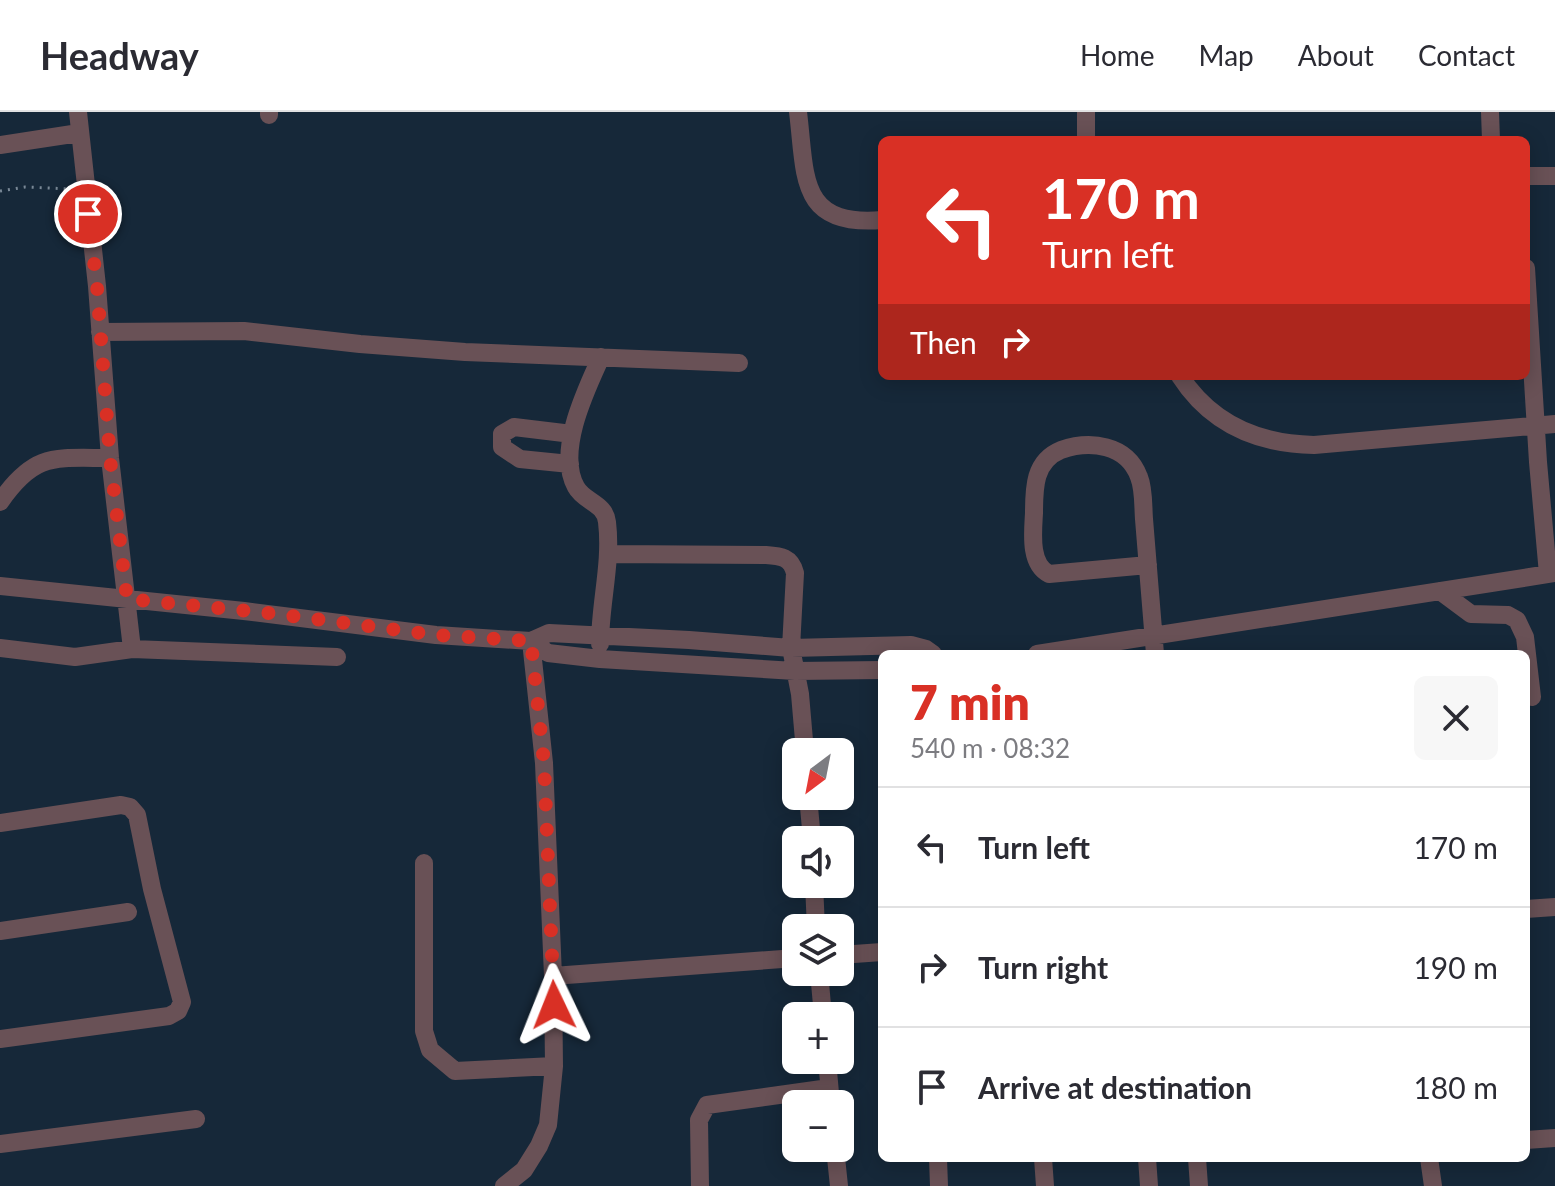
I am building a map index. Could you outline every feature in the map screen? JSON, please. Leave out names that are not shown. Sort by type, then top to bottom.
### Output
[{"type":"street","points":[[78,112],[97,286],[110,458],[132,649]]},
{"type":"street","points":[[798,112],[807,180],[813,198],[841,219],[878,220]]},
{"type":"street","points":[[1086,112],[1086,136]]},
{"type":"street","points":[[1490,112],[1491,136]]},
{"type":"street","points":[[0,145],[79,133]]},
{"type":"street","points":[[1530,176],[1555,176]]},
{"type":"street","points":[[1096,650],[1154,646],[1440,591],[1552,574],[1538,462],[1546,425],[1530,299]]},
{"type":"street","points":[[100,332],[244,331],[375,346],[739,363]]},
{"type":"street","points":[[600,659],[610,554],[607,517],[576,487],[570,464],[572,434],[579,408],[601,357]]},
{"type":"street","points":[[1183,380],[1203,404],[1225,422],[1266,440],[1289,445],[1546,425]]},
{"type":"street","points":[[570,464],[520,459],[502,447],[500,440],[502,434],[514,427],[572,434]]},
{"type":"street","points":[[1148,565],[1049,574],[1040,567],[1035,556],[1034,508],[1037,474],[1046,459],[1059,451],[1084,445],[1110,448],[1122,455],[1139,476],[1148,565],[1154,646]]},
{"type":"street","points":[[0,502],[36,463],[55,458],[110,458]]},
{"type":"street","points":[[610,554],[784,557],[795,573],[791,648],[800,694],[804,738]]},
{"type":"street","points":[[0,586],[273,614],[436,635],[531,641],[549,633],[791,648],[911,645],[927,650]]},
{"type":"street","points":[[1440,591],[1471,614],[1508,615],[1517,620],[1525,637],[1527,650]]},
{"type":"street","points":[[531,641],[548,653],[600,659],[795,671],[878,670]]},
{"type":"street","points":[[504,1186],[524,1170],[548,1125],[554,1066],[544,763],[531,641]]},
{"type":"street","points":[[0,648],[75,657],[132,649],[337,657]]},
{"type":"street","points":[[1530,680],[1532,697]]},
{"type":"street","points":[[0,823],[121,805],[133,810],[137,815],[152,889],[182,1002],[178,1011],[169,1016],[0,1039]]},
{"type":"street","points":[[424,863],[424,1031],[430,1050],[455,1071],[554,1066]]},
{"type":"street","points":[[1530,909],[1555,907]]},
{"type":"street","points":[[0,931],[128,912]]},
{"type":"street","points":[[854,954],[878,952]]},
{"type":"street","points":[[553,976],[782,959]]},
{"type":"street","points":[[700,1186],[699,1120],[707,1105],[782,1100]]},
{"type":"street","points":[[0,1144],[196,1119]]},
{"type":"street","points":[[1530,1140],[1555,1138]]},
{"type":"street","points":[[836,1162],[839,1186]]},
{"type":"street","points":[[938,1162],[939,1186]]},
{"type":"street","points":[[1043,1162],[1045,1186]]},
{"type":"street","points":[[1147,1162],[1149,1186]]},
{"type":"street","points":[[1197,1162],[1199,1186]]},
{"type":"street","points":[[1430,1162],[1433,1186]]},
{"type":"path","points":[[0,191],[25,187],[86,190]]},
{"type":"route","points":[[88,214],[97,286],[110,458],[127,599],[269,613],[436,635],[531,641],[544,763],[554,1005]]}]
